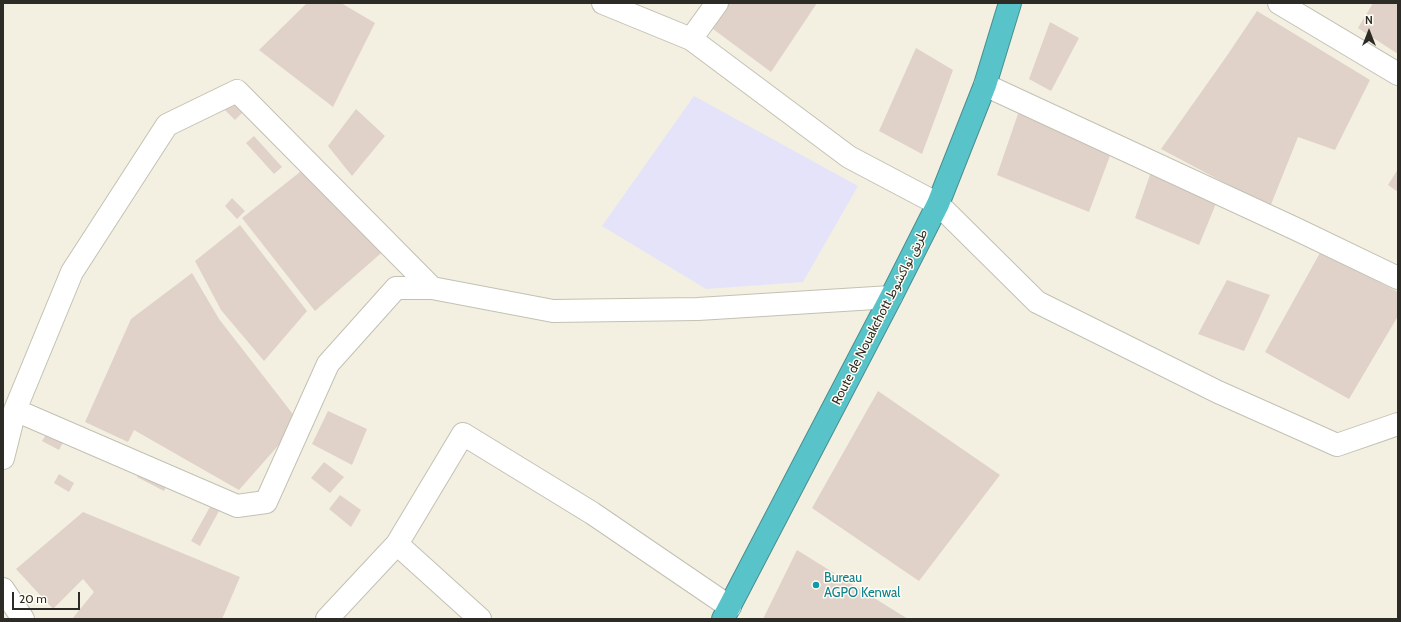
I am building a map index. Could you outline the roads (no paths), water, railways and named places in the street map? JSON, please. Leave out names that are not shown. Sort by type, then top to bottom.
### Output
[{"type":"highway","name":"Route de Nouakchott طريق نواكشوط","points":[[727,613],[891,298],[938,204],[985,85],[1010,3]]},
{"type":"street","points":[[602,3],[691,39],[848,157],[938,204],[1037,302],[1218,392],[1337,445],[1398,424]]},
{"type":"street","points":[[691,39],[717,3]]},
{"type":"street","points":[[1279,3],[1398,74]]},
{"type":"street","points":[[985,85],[1296,229],[1398,278]]},
{"type":"street","points":[[3,458],[15,410],[72,272],[167,125],[237,91],[432,288]]},
{"type":"street","points":[[15,410],[237,506],[266,502],[328,364],[396,288],[432,288],[553,311],[698,309],[891,298]]},
{"type":"street","points":[[327,619],[397,544],[463,434],[592,513],[727,613]]},
{"type":"street","points":[[397,544],[480,619]]},
{"type":"street","points":[[3,588],[23,619]]},
{"type":"place","name":"Bureau AGPO Kenwal","points":[[816,585]]}]
